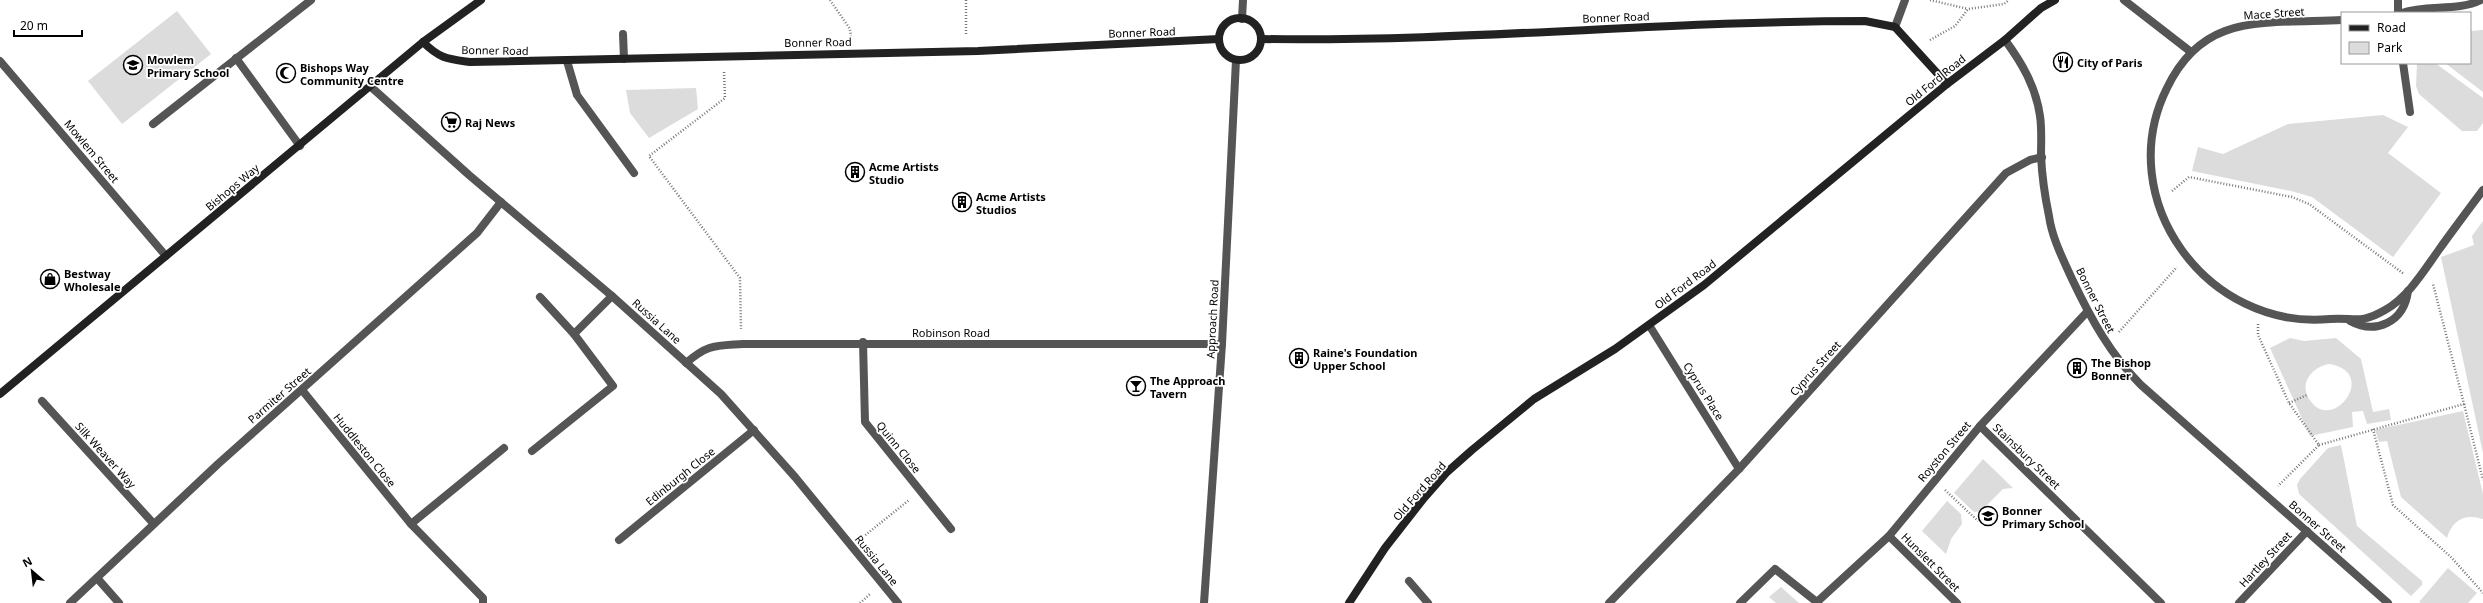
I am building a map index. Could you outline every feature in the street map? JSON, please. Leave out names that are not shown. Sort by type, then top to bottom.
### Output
[{"type":"street","points":[[153,124],[310,0]]},
{"type":"street","name":"Bishops Way","points":[[0,394],[300,146],[423,42],[481,0]]},
{"type":"street","points":[[1242,19],[1243,0]]},
{"type":"street","points":[[1905,0],[1895,27],[1947,84]]},
{"type":"street","name":"Old Ford Road","points":[[1349,603],[1385,548],[1424,498],[1446,473],[1534,399],[1614,349],[1704,285],[1947,84],[2004,40],[2040,8],[2055,0]]},
{"type":"street","points":[[2124,0],[2191,52]]},
{"type":"street","points":[[2398,0],[2398,12]]},
{"type":"street","points":[[2406,12],[2472,4],[2481,0]]},
{"type":"street","points":[[1242,19],[1254,24],[1259,30],[1261,39],[1255,53],[1249,58],[1236,60],[1225,54],[1219,40],[1225,25],[1233,20],[1242,19]]},
{"type":"street","name":"Mace Street","points":[[2341,20],[2244,26],[2224,31],[2207,40],[2191,52],[2171,78],[2154,122],[2150,164],[2158,203],[2170,231],[2187,256],[2219,289],[2256,309],[2303,320],[2334,319],[2357,321],[2376,315],[2388,309],[2408,291],[2483,190]]},
{"type":"street","name":"Bonner Road","points":[[1261,39],[1348,40],[1619,28],[1853,21],[1877,22],[1895,27]]},
{"type":"street","points":[[623,34],[624,59]]},
{"type":"street","name":"Bonner Road","points":[[423,42],[435,54],[458,61],[567,61],[852,52],[966,51],[1219,40]]},
{"type":"street","name":"Bonner Street","points":[[2004,40],[2030,80],[2036,98],[2041,117],[2042,157],[2049,218],[2061,255],[2087,312],[2106,345],[2121,365],[2141,385],[2388,603]]},
{"type":"street","points":[[236,58],[300,146]]},
{"type":"street","name":"Approach Road","points":[[1204,603],[1222,344],[1236,60]]},
{"type":"street","name":"Mowlem Street","points":[[0,61],[166,256]]},
{"type":"street","points":[[567,61],[577,95],[634,173]]},
{"type":"street","points":[[2402,64],[2410,112]]},
{"type":"street","name":"Russia Lane","points":[[370,86],[501,202],[612,296],[721,394],[754,430],[898,603]]},
{"type":"street","name":"Cyprus Street","points":[[1609,603],[1739,469],[2006,173],[2030,160],[2042,157]]},
{"type":"street","name":"Parmiter Street","points":[[70,603],[153,523],[477,233],[501,202]]},
{"type":"street","name":"Mace Street","points":[[2350,320],[2368,328],[2387,324],[2402,311],[2408,291]]},
{"type":"street","points":[[574,334],[612,296]]},
{"type":"street","points":[[532,451],[614,386],[574,334],[540,297]]},
{"type":"street","name":"Royston Street","points":[[1818,602],[1890,536],[1980,426],[2087,312]]},
{"type":"street","name":"Cyprus Place","points":[[1649,325],[1739,469]]},
{"type":"street","name":"Robinson Road","points":[[686,363],[701,350],[711,346],[743,344],[863,342],[1222,344]]},
{"type":"street","name":"Quinn Close","points":[[863,342],[865,422],[951,529]]},
{"type":"street","name":"Huddleston Close","points":[[302,390],[411,524],[483,598],[483,603]]},
{"type":"street","name":"Silk Weaver Way","points":[[42,401],[153,523]]},
{"type":"street","name":"Stainsbury Street","points":[[1980,426],[2162,603]]},
{"type":"street","name":"Edinburgh Close","points":[[619,540],[754,430]]},
{"type":"street","points":[[411,524],[504,448]]},
{"type":"street","name":"Hartley Street","points":[[2240,603],[2307,531]]},
{"type":"street","name":"Hunslett Street","points":[[1890,536],[1957,603]]},
{"type":"street","points":[[1740,603],[1775,569],[1818,602]]},
{"type":"street","points":[[97,578],[119,603]]},
{"type":"street","points":[[1409,581],[1428,603]]},
{"type":"path","points":[[830,0],[850,29],[852,52]]},
{"type":"path","points":[[966,0],[966,23]]},
{"type":"path","points":[[1930,0],[1968,9],[2004,4],[2010,0]]},
{"type":"path","points":[[1930,40],[1955,26],[1968,9]]},
{"type":"path","points":[[724,57],[725,98],[649,156],[740,278],[743,344]]},
{"type":"path","points":[[2158,203],[2189,177],[2292,197],[2309,204],[2415,283]]},
{"type":"path","points":[[2106,345],[2187,256]]},
{"type":"path","points":[[2428,264],[2483,480]]},
{"type":"path","points":[[2256,309],[2258,335],[2289,403],[2319,445]]},
{"type":"path","points":[[2289,403],[2307,395]]},
{"type":"path","points":[[2268,497],[2319,445],[2464,404]]},
{"type":"path","points":[[2373,429],[2393,505],[2452,558],[2483,593]]},
{"type":"path","points":[[1935,480],[1978,521]]},
{"type":"path","points":[[852,546],[920,490]]},
{"type":"green space","points":[[177,11],[211,54],[122,124],[88,81]]},
{"type":"green space","points":[[2483,30],[2483,92],[2446,64],[2471,64],[2471,31]]},
{"type":"green space","points":[[2417,64],[2436,64],[2483,98],[2483,123],[2477,131],[2462,131],[2419,94],[2416,86]]},
{"type":"green space","points":[[696,88],[698,109],[649,138],[630,113],[626,90]]},
{"type":"green space","points":[[2383,115],[2408,127],[2388,153],[2441,193],[2393,257],[2312,197],[2291,191],[2192,171],[2198,147],[2223,154],[2288,124]]},
{"type":"green space","points":[[2483,221],[2483,453],[2441,257],[2474,245],[2472,236]]},
{"type":"green space","points":[[2290,338],[2304,341],[2336,338],[2361,359],[2373,412],[2389,409],[2391,420],[2367,424],[2363,411],[2352,412],[2353,427],[2310,436],[2270,348]],"holes":[[[2329,364],[2344,369],[2351,378],[2351,389],[2346,399],[2338,407],[2328,410],[2317,408],[2308,397],[2306,391],[2307,380],[2318,368]]]},
{"type":"green space","points":[[2463,411],[2483,494],[2483,519],[2470,517],[2456,522],[2447,538],[2401,497],[2387,441],[2379,442],[2375,430]]},
{"type":"green space","points":[[2341,445],[2357,526],[2422,581],[2422,585],[2411,596],[2299,494],[2297,485],[2300,479],[2328,448]]},
{"type":"green space","points":[[1983,459],[2013,488],[2003,489],[1981,511],[1974,512],[1954,493]]},
{"type":"green space","points":[[1947,501],[1961,514],[1962,524],[1951,539],[1946,554],[1922,531]]},
{"type":"green space","points":[[2448,568],[2477,593],[2468,603],[2419,602]]},
{"type":"green space","points":[[1781,587],[1799,603],[1776,603],[1769,597]]},
{"type":"place","name":"City of Paris","points":[[2063,62]]},
{"type":"place","name":"Mowlem Primary School","points":[[133,65]]},
{"type":"place","name":"Bishops Way Community Centre","points":[[286,73]]},
{"type":"place","name":"Raj News","points":[[451,122]]},
{"type":"place","name":"Acme Artists Studio","points":[[855,172]]},
{"type":"place","name":"Acme Artists Studios","points":[[962,202]]},
{"type":"place","name":"Bestway Wholesale","points":[[50,279]]},
{"type":"place","name":"Raine's Foundation Upper School","points":[[1299,358]]},
{"type":"place","name":"The Bishop Bonner","points":[[2077,368]]},
{"type":"place","name":"The Approach Tavern","points":[[1136,386]]},
{"type":"place","name":"Bonner Primary School","points":[[1988,516]]}]
